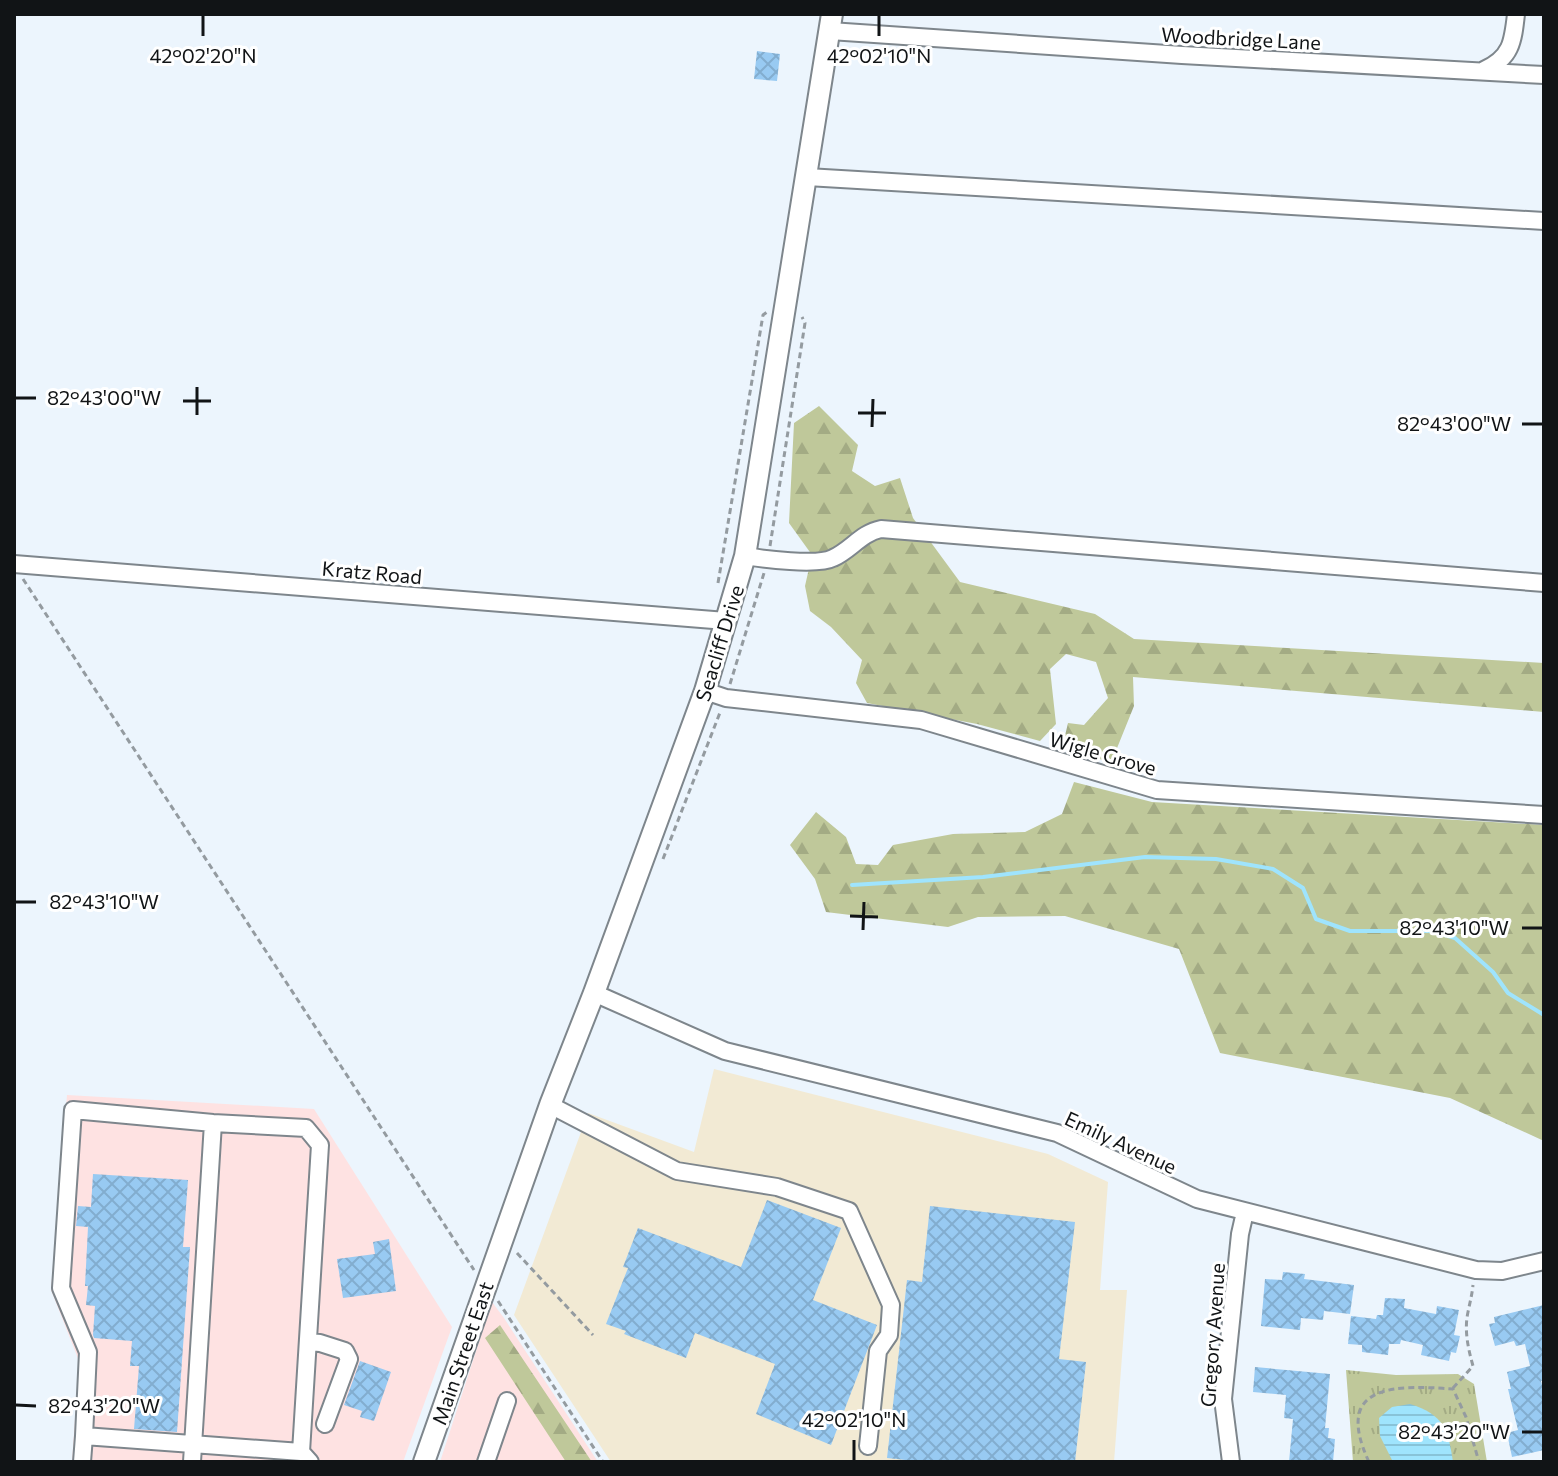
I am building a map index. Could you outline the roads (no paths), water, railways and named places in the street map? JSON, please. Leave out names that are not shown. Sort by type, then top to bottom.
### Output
[{"type":"main road","name":"Seacliff Drive","points":[[499,1244],[705,691],[745,556],[831,22]]},
{"type":"main road","name":"Main Street East","points":[[424,1462],[499,1244]]},
{"type":"street","points":[[1479,72],[1501,63],[1513,39],[1516,14]]},
{"type":"street","name":"Woodbridge Lane","points":[[831,22],[1182,55],[1544,75]]},
{"type":"street","points":[[807,177],[1544,221]]},
{"type":"street","points":[[745,556],[767,560],[825,561],[834,558],[868,532],[881,529],[1544,583]]},
{"type":"street","name":"Kratz Road","points":[[18,571],[726,621]]},
{"type":"street","name":"Wigle Grove","points":[[705,691],[726,698],[921,720],[1157,790],[1544,815]]},
{"type":"street","name":"Emily Avenue","points":[[594,993],[725,1051],[1057,1133],[1197,1199],[1476,1270],[1502,1271],[1544,1261]]},
{"type":"street","points":[[550,1105],[677,1171],[777,1187],[849,1211],[891,1305],[889,1335],[878,1351],[868,1446]]},
{"type":"street","points":[[82,1462],[88,1352],[61,1288],[73,1110],[306,1128],[320,1145],[308,1342],[305,1457],[193,1454],[84,1436]]},
{"type":"street","points":[[193,1454],[213,1123]]},
{"type":"street","name":"Gregory Avenue","points":[[1231,1462],[1223,1399],[1245,1212]]},
{"type":"street","points":[[308,1342],[345,1351],[349,1359],[325,1424]]},
{"type":"street","points":[[486,1462],[507,1401]]},
{"type":"water","points":[[1410,1404],[1437,1418],[1446,1432],[1453,1462],[1393,1462],[1380,1436],[1379,1418],[1392,1407]]},
{"type":"waterway","points":[[852,885],[983,877],[1145,857],[1216,859],[1273,869],[1303,888],[1316,919],[1350,931],[1431,931],[1455,938],[1493,972],[1508,993],[1544,1015]]}]
